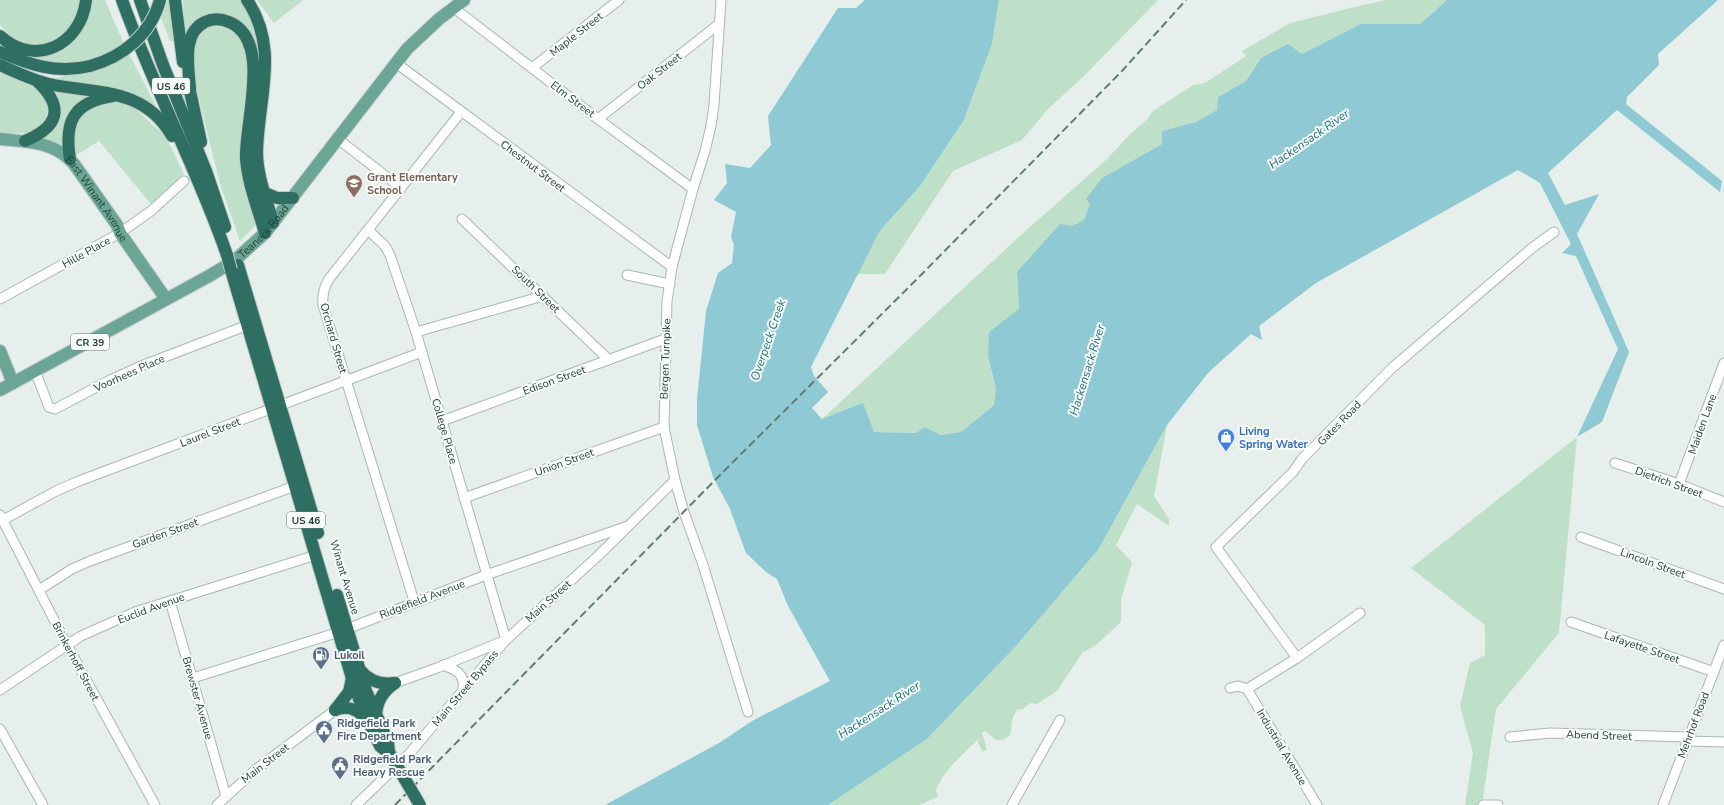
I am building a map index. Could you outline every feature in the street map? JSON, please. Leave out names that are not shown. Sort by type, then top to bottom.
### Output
[{"type":"highway","points":[[0,36],[10,44],[26,50],[42,51],[57,46],[66,40],[77,28],[84,14],[86,0]]},
{"type":"highway","name":"US 46","points":[[122,0],[143,56],[230,253]]},
{"type":"highway","name":"US 46","points":[[140,0],[162,65],[206,171],[250,320]]},
{"type":"highway","points":[[0,52],[30,64],[49,69],[70,70],[90,66],[116,56],[138,39],[150,24],[160,0]]},
{"type":"highway","points":[[175,0],[182,57],[190,89],[206,171]]},
{"type":"highway","points":[[247,0],[259,23],[265,47],[265,72],[257,151],[260,176],[274,223]]},
{"type":"highway","points":[[190,89],[188,55],[189,44],[194,32],[203,23],[211,20],[224,20],[234,24],[247,39],[254,60],[246,159],[265,233]]},
{"type":"highway","points":[[0,65],[37,81],[118,95],[141,105],[158,117],[192,166]]},
{"type":"highway","points":[[25,141],[42,133],[50,125],[54,117],[52,97],[37,81]]},
{"type":"highway","points":[[70,159],[67,137],[74,116],[91,101],[118,95]]},
{"type":"highway","points":[[265,193],[277,198],[293,198]]},
{"type":"highway","name":"Winant Avenue","points":[[250,320],[355,672],[372,719],[388,742],[389,753],[420,805]]},
{"type":"highway","name":"Winant Avenue","points":[[276,407],[296,486],[316,555],[342,630]]},
{"type":"highway","points":[[335,710],[349,692],[355,672],[374,681],[386,684],[395,683]]},
{"type":"highway","points":[[335,710],[346,708],[354,709],[372,719],[385,692],[395,683]]},
{"type":"main road","name":"Teaneck Road","points":[[0,390],[234,261],[274,223],[396,63],[422,34],[464,0]]},
{"type":"main road","name":"East Winant Avenue","points":[[0,139],[25,141],[50,146],[70,159],[117,225],[120,233],[166,299]]},
{"type":"main road","points":[[0,351],[13,383]]},
{"type":"street","name":"Maple Street","points":[[532,68],[619,0]]},
{"type":"street","name":"Bergen Turnpike","points":[[720,0],[711,126],[706,151],[693,189],[672,267],[667,301],[664,426],[675,480],[684,512],[703,565],[748,712]]},
{"type":"street","name":"Elm Street","points":[[454,8],[693,189]]},
{"type":"street","name":"Oak Street","points":[[598,118],[719,24]]},
{"type":"street","name":"Chestnut Street","points":[[396,63],[672,267]]},
{"type":"street","name":"Orchard Street","points":[[414,601],[323,305],[322,297],[329,279],[461,112]]},
{"type":"street","points":[[338,139],[401,188]]},
{"type":"street","name":"Hille Place","points":[[0,299],[120,233],[151,211],[184,182]]},
{"type":"street","name":"South Street","points":[[462,219],[609,360]]},
{"type":"street","name":"College Place","points":[[368,230],[385,246],[390,255],[416,332],[506,640]]},
{"type":"street","name":"Gates Road","points":[[1297,658],[1216,547],[1293,472],[1302,459],[1392,368],[1532,248],[1554,232]]},
{"type":"street","points":[[627,275],[670,284]]},
{"type":"street","points":[[416,332],[543,296]]},
{"type":"street","name":"Voorhees Place","points":[[36,371],[49,407],[55,409],[110,380],[250,320]]},
{"type":"street","name":"Edison Street","points":[[442,421],[666,339]]},
{"type":"street","name":"Laurel Street","points":[[1,518],[72,484],[422,352]]},
{"type":"street","name":"Maiden Lane","points":[[1679,484],[1724,363]]},
{"type":"street","name":"Union Street","points":[[464,498],[664,426]]},
{"type":"street","name":"Dietrich Street","points":[[1615,463],[1679,484],[1724,502]]},
{"type":"street","name":"Main Street","points":[[395,683],[443,666],[506,640],[600,554],[675,480]]},
{"type":"street","name":"Garden Street","points":[[39,590],[72,569],[90,561],[296,486]]},
{"type":"street","name":"Brinkerhoff Street","points":[[1,518],[67,645],[155,805]]},
{"type":"street","name":"Ridgefield Avenue","points":[[192,678],[342,630],[414,601],[628,526]]},
{"type":"street","name":"Lincoln Street","points":[[1581,538],[1724,589]]},
{"type":"street","points":[[584,541],[592,544],[600,554]]},
{"type":"street","name":"Euclid Avenue","points":[[0,690],[81,636],[135,612],[316,555]]},
{"type":"street","name":"Brewster Avenue","points":[[170,601],[226,796]]},
{"type":"street","points":[[1230,688],[1238,686],[1247,689],[1297,658],[1360,614]]},
{"type":"street","name":"Lafayette Street","points":[[1571,622],[1714,672]]},
{"type":"street","name":"Main Street Bypass","points":[[356,805],[409,754],[506,640]]},
{"type":"street","name":"Mehrhof Road","points":[[1663,805],[1724,645]]},
{"type":"street","points":[[443,666],[455,669],[460,675],[464,682],[463,690]]},
{"type":"street","name":"Industrial Avenue","points":[[1247,689],[1318,805]]},
{"type":"street","name":"Main Street","points":[[217,805],[254,771],[335,710]]},
{"type":"street","points":[[1012,805],[1060,720]]},
{"type":"street","points":[[0,729],[43,805]]},
{"type":"street","name":"Abend Street","points":[[1510,737],[1550,733],[1724,742]]},
{"type":"street","points":[[1483,805],[1498,805]]},
{"type":"green space","points":[[0,0],[79,0],[77,13],[67,31],[48,43],[29,44],[11,37],[0,25]]},
{"type":"green space","points":[[91,0],[105,0],[124,44],[159,112],[57,80],[57,78],[110,66],[102,57],[58,65],[27,58],[52,54],[77,38],[91,5]]},
{"type":"green space","points":[[165,0],[172,0],[175,41],[170,41],[161,18]]},
{"type":"green space","points":[[183,0],[240,0],[251,14],[260,46],[257,49],[244,27],[195,22],[185,33]]},
{"type":"green space","points":[[257,0],[303,0],[274,23]]},
{"type":"green space","points":[[999,0],[1158,0],[1087,73],[1048,109],[1022,140],[953,171],[885,274],[857,274],[879,232],[920,186],[964,120],[992,44]]},
{"type":"green space","points":[[1387,0],[1447,0],[1420,24],[1361,24],[1302,54],[1261,58],[1246,81],[1218,97],[1217,110],[1196,122],[1162,131],[1162,144],[1102,178],[1084,220],[1072,226],[1017,272],[1019,309],[988,356],[996,389],[994,405],[961,432],[940,435],[925,427],[916,433],[874,432],[822,419],[1021,235],[1107,159],[1130,134],[1147,120],[1153,111],[1193,85],[1205,83],[1246,56],[1242,51],[1290,23]]},
{"type":"green space","points":[[213,26],[226,27],[241,39],[247,57],[247,81],[240,141],[244,175],[257,224],[240,241],[220,184],[195,83],[192,50],[198,33]]},
{"type":"green space","points":[[0,70],[31,83],[39,88],[45,95],[48,103],[43,126],[25,133],[0,134]]},
{"type":"green space","points":[[56,91],[97,93],[68,121],[63,136],[62,145],[43,138],[55,128],[61,110]]},
{"type":"green space","points":[[104,100],[125,103],[139,112],[166,137],[184,174],[151,204],[99,141],[75,156],[70,142],[76,122],[87,109]]},
{"type":"green space","points":[[1167,425],[1154,496],[1169,519],[1169,526],[1137,504],[1116,545],[1132,562],[1121,600],[1121,622],[1095,646],[1083,652],[1057,691],[1037,704],[1030,703],[1023,709],[1017,710],[1013,717],[1010,735],[1003,740],[996,740],[985,731],[982,733],[987,750],[982,751],[977,740],[954,763],[939,782],[936,790],[938,797],[919,805],[828,805],[927,739],[1016,646],[1098,550]]},
{"type":"green space","points":[[1577,437],[1559,633],[1496,709],[1482,805],[1465,805],[1473,753],[1460,706],[1470,663],[1485,655],[1485,625],[1411,568]]},
{"type":"water","points":[[865,0],[999,0],[992,44],[964,120],[920,186],[879,232],[811,367],[814,376],[828,392],[812,408],[822,419],[863,403],[874,432],[916,433],[925,427],[940,435],[961,432],[994,405],[996,389],[988,356],[989,332],[1019,309],[1017,272],[1060,224],[1072,226],[1084,220],[1090,204],[1086,199],[1102,178],[1162,144],[1162,131],[1196,122],[1217,110],[1218,97],[1246,81],[1261,58],[1288,44],[1302,54],[1361,24],[1420,24],[1447,0],[1718,0],[1658,54],[1659,65],[1627,97],[1626,104],[1722,181],[1720,192],[1617,110],[1548,173],[1565,205],[1599,194],[1577,234],[1629,352],[1602,422],[1577,437],[1618,349],[1576,256],[1562,253],[1571,244],[1540,183],[1518,170],[1316,283],[1259,326],[1262,340],[1251,334],[1208,373],[1167,425],[1098,550],[1016,646],[927,739],[828,805],[605,805],[719,743],[752,721],[830,681],[788,606],[777,579],[766,572],[746,553],[730,509],[713,477],[697,425],[697,399],[706,311],[718,273],[732,263],[734,245],[731,237],[736,212],[714,200],[727,183],[725,164],[750,168],[771,145],[768,116],[838,8],[856,8]]},
{"type":"railway","points":[[395,805],[723,472],[917,279],[1122,71],[1186,0]]},
{"type":"place","name":"Grant Elementary School","points":[[354,198]]},
{"type":"place","name":"Living Spring Water","points":[[1226,452]]},
{"type":"place","name":"Lukoil","points":[[321,670]]},
{"type":"place","name":"Ridgefield Park Fire Department","points":[[324,744]]},
{"type":"place","name":"Ridgefield Park Heavy Rescue","points":[[340,780]]},
{"type":"water label","name":"Hackensack River","points":[[1309,139]]},
{"type":"water label","name":"Overpeck Creek","points":[[768,340]]},
{"type":"water label","name":"Hackensack River","points":[[1087,370]]},
{"type":"water label","name":"Hackensack River","points":[[879,710]]}]
